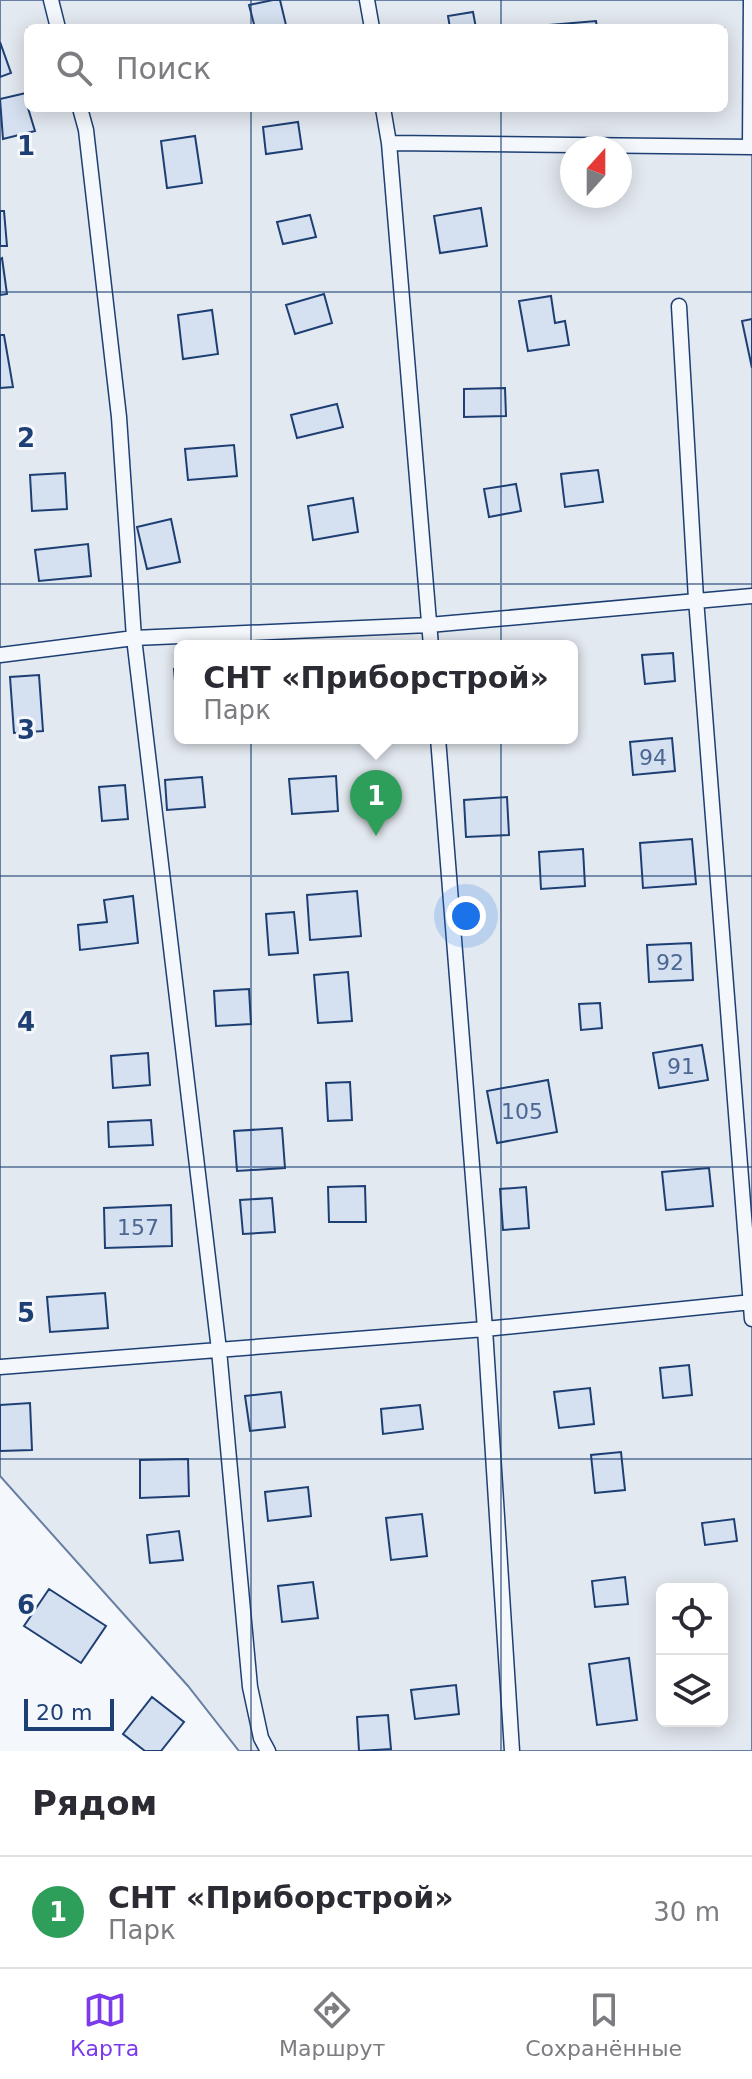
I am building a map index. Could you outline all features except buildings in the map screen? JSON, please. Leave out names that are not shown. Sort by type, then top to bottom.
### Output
[{"type":"lane","points":[[51,0],[57,24]]},
{"type":"lane","points":[[367,0],[371,24]]},
{"type":"lane","points":[[389,143],[751,147],[751,0]]},
{"type":"lane","points":[[81,112],[86,130],[119,417],[134,638],[219,1350],[250,1687],[261,1738],[268,1751]]},
{"type":"lane","points":[[384,112],[389,143],[430,640]]},
{"type":"lane","points":[[679,306],[696,599],[752,1319]]},
{"type":"lane","points":[[0,655],[134,638],[429,625],[752,596]]},
{"type":"lane","points":[[438,744],[485,1329],[512,1751]]},
{"type":"lane","points":[[0,1367],[485,1329],[751,1302]]},
{"type":"shaded area","points":[[0,0],[752,0],[752,1751],[239,1751],[188,1686],[0,1476]]},
{"type":"place","name":"СНТ «Приборстрой»","points":[[376,836]]}]
